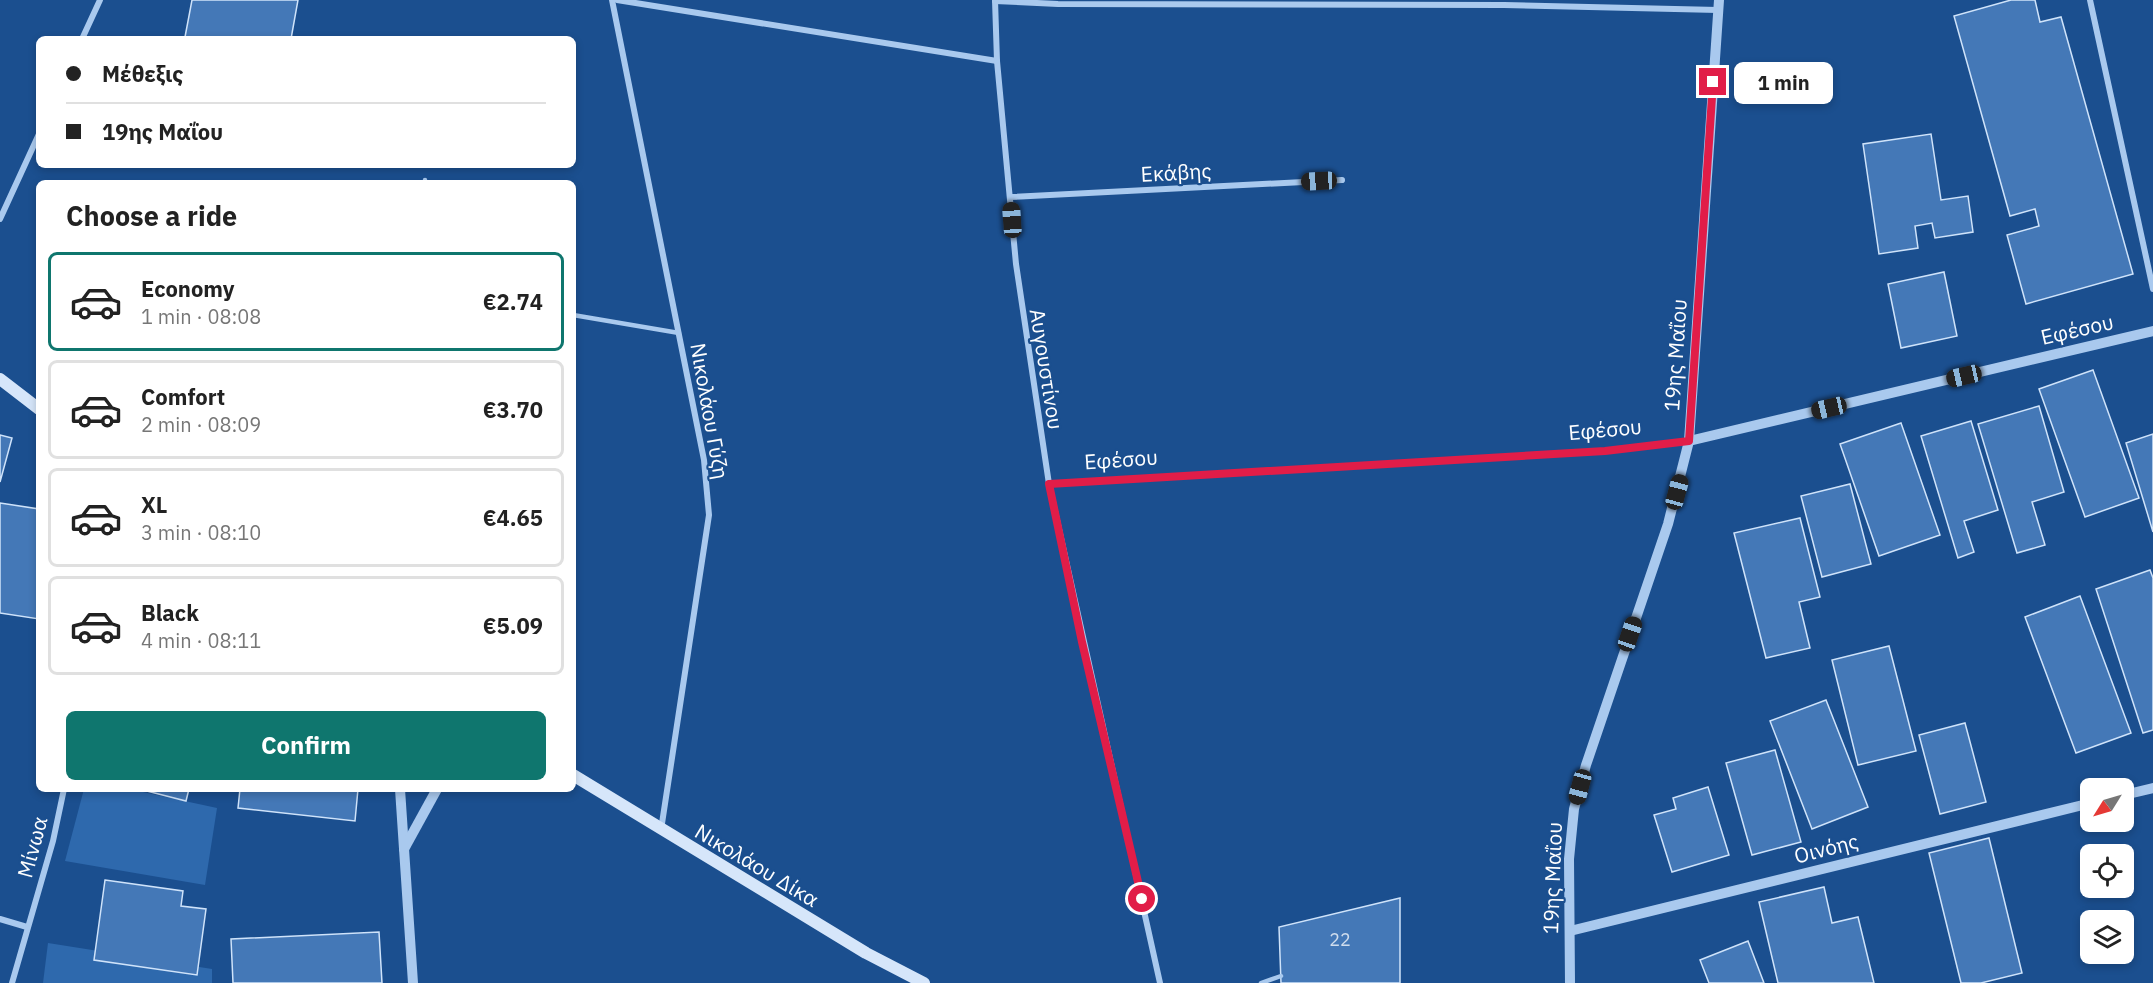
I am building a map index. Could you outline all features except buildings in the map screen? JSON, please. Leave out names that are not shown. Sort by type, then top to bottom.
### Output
[{"type":"main road","points":[[0,379],[36,407]]},
{"type":"main road","name":"Νικολάου Δίκα","points":[[576,777],[866,953],[924,983]]},
{"type":"street","points":[[83,36],[100,0]]},
{"type":"street","name":"Νικολάου Γύζη","points":[[612,0],[704,460],[709,515],[661,830]]},
{"type":"street","points":[[617,0],[997,61]]},
{"type":"street","points":[[995,0],[1058,4],[1504,2],[1718,5]]},
{"type":"street","name":"Αυγουστίνου","points":[[995,0],[997,61],[1016,264],[1028,358],[1049,484],[1082,642],[1160,983]]},
{"type":"street","points":[[2090,0],[2153,289]]},
{"type":"street","name":"19ης Μαΐου","points":[[1570,983],[1569,859],[1574,809],[1586,765],[1668,524],[1689,441],[1718,5]]},
{"type":"street","points":[[0,219],[36,141]]},
{"type":"street","name":"Εκάβης","points":[[1011,197],[1342,180]]},
{"type":"street","name":"Εφέσου","points":[[1049,484],[1605,451],[1689,441],[2153,331]]},
{"type":"street","points":[[2134,793],[2153,788]]},
{"type":"street","name":"Μίνωα","points":[[12,983],[63,792]]},
{"type":"street","points":[[400,792],[413,983]]},
{"type":"street","points":[[404,849],[435,792]]},
{"type":"street","name":"Οινόης","points":[[1570,931],[2080,806]]},
{"type":"street","points":[[0,919],[27,927]]},
{"type":"lane","points":[[576,316],[679,333]]},
{"type":"lane","points":[[1261,983],[1281,976]]},
{"type":"shaded area","points":[[83,792],[143,792],[217,808],[205,885],[65,861]]},
{"type":"shaded area","points":[[48,943],[212,969],[212,983],[43,983]]},
{"type":"route","points":[[1142,899],[1082,642],[1049,484],[1605,451],[1689,441],[1713,82]]}]
